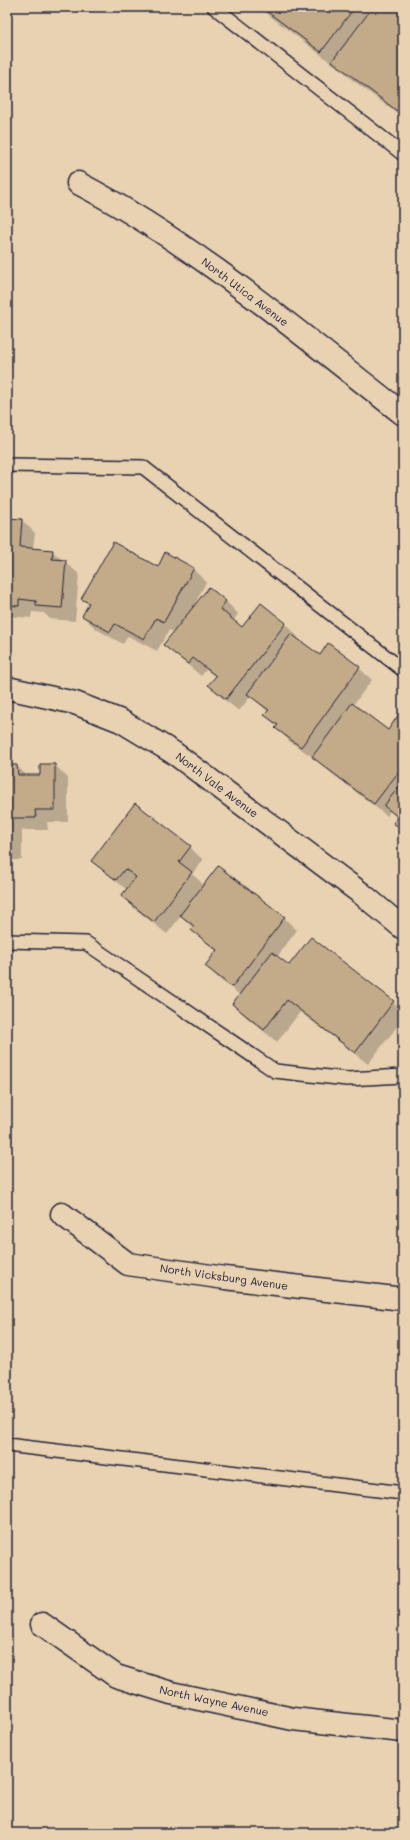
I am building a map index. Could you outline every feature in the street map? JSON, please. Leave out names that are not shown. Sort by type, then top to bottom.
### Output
[{"type":"street","name":"North Utica Avenue","points":[[78,183],[113,201],[171,237],[403,414]]},
{"type":"street","name":"North Vale Avenue","points":[[7,688],[76,703],[122,721],[174,753],[362,894],[403,928]]},
{"type":"street","name":"North Vicksburg Avenue","points":[[62,1214],[128,1264],[225,1278],[403,1300]]},
{"type":"street","name":"North Wayne Avenue","points":[[42,1624],[116,1676],[171,1693],[294,1719],[403,1731]]},
{"type":"lane","points":[[214,7],[403,154]]},
{"type":"lane","points":[[7,465],[143,467],[403,670]]},
{"type":"lane","points":[[7,941],[86,943],[275,1070],[347,1079],[403,1076]]},
{"type":"lane","points":[[7,1445],[403,1493]]},
{"type":"building","points":[[261,7],[355,7],[321,52]]},
{"type":"building","points":[[373,7],[403,7],[403,103],[397,111],[332,61]]},
{"type":"building","points":[[7,518],[22,519],[20,547],[53,550],[52,559],[66,560],[62,608],[36,606],[36,601],[19,599],[19,606],[7,605]]},
{"type":"building","points":[[113,542],[158,567],[165,552],[194,568],[164,622],[156,618],[144,639],[115,624],[110,632],[82,616],[89,603],[81,599]]},
{"type":"building","points":[[209,587],[226,601],[220,609],[242,627],[261,603],[286,623],[226,699],[208,685],[216,676],[193,658],[188,664],[163,645]]},
{"type":"building","points":[[291,634],[320,655],[328,643],[360,667],[301,747],[275,728],[278,725],[264,715],[269,710],[247,694]]},
{"type":"building","points":[[352,703],[388,730],[401,711],[403,712],[403,766],[374,804],[312,757]]},
{"type":"building","points":[[40,764],[55,764],[55,810],[35,810],[36,818],[10,818],[10,847],[7,847],[7,765],[17,765],[18,775],[40,775]]},
{"type":"building","points":[[403,781],[403,830],[393,823],[398,817],[384,806]]},
{"type":"building","points":[[135,803],[191,846],[179,862],[192,872],[154,922],[121,896],[136,877],[125,869],[116,880],[91,861]]},
{"type":"building","points":[[218,866],[285,917],[232,987],[205,966],[217,950],[191,930],[194,926],[180,915]]},
{"type":"building","points":[[311,937],[394,1001],[355,1053],[287,1000],[264,1030],[232,1004],[272,952],[289,965]]}]
